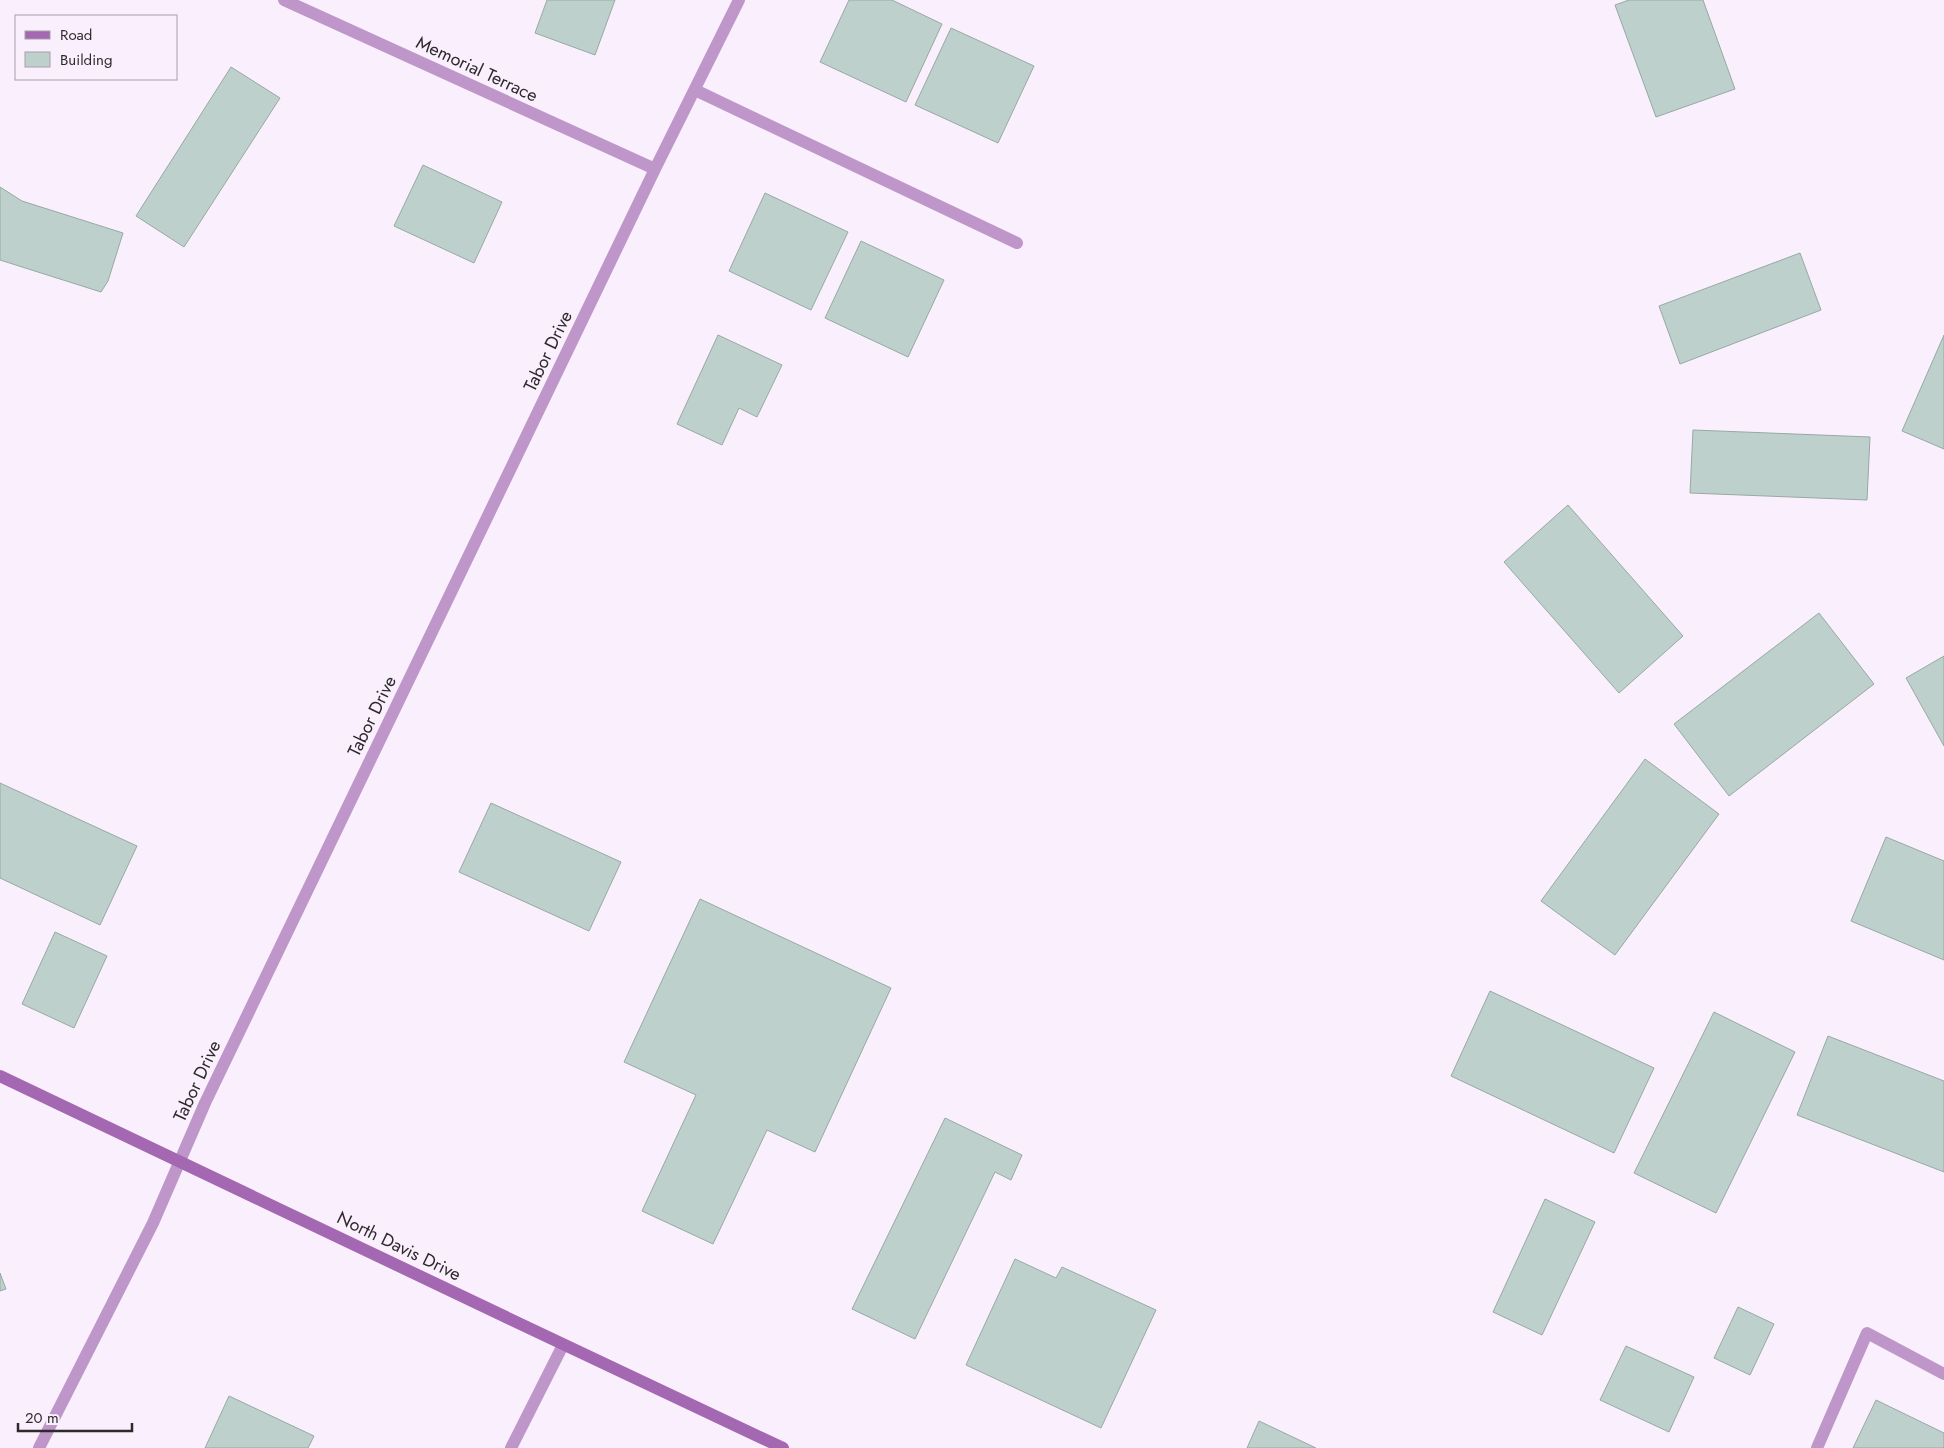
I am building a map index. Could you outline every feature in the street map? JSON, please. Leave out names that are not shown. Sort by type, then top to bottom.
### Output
[{"type":"main road","name":"North Davis Drive","points":[[0,1076],[180,1160],[563,1345],[784,1448]]},
{"type":"street","name":"Memorial Terrace","points":[[284,0],[655,169]]},
{"type":"street","name":"Tabor Drive","points":[[39,1448],[153,1223],[210,1094],[655,169],[739,0]]},
{"type":"street","points":[[695,90],[1017,242]]},
{"type":"street","points":[[1817,1448],[1867,1333],[1944,1374]]},
{"type":"street","points":[[511,1448],[563,1345]]},
{"type":"building","points":[[547,0],[615,0],[595,55],[535,33]]},
{"type":"building","points":[[849,0],[892,0],[942,24],[906,102],[820,62]]},
{"type":"building","points":[[1629,0],[1703,0],[1735,89],[1656,117],[1615,5]]},
{"type":"building","points":[[951,28],[1034,66],[998,143],[915,105]]},
{"type":"building","points":[[231,67],[280,98],[184,247],[136,216]]},
{"type":"building","points":[[423,165],[502,202],[474,263],[394,226]]},
{"type":"building","points":[[0,187],[22,201],[123,233],[108,281],[101,292],[0,260]]},
{"type":"building","points":[[765,193],[848,232],[811,310],[729,271]]},
{"type":"building","points":[[861,241],[944,280],[908,357],[825,318]]},
{"type":"building","points":[[1800,253],[1821,310],[1680,364],[1659,306]]},
{"type":"building","points":[[718,335],[782,365],[757,417],[739,408],[722,445],[677,424]]},
{"type":"building","points":[[1944,335],[1944,449],[1902,431]]},
{"type":"building","points":[[1693,430],[1870,437],[1867,500],[1690,493]]},
{"type":"building","points":[[1568,505],[1683,636],[1619,693],[1504,562]]},
{"type":"building","points":[[1819,613],[1874,684],[1729,796],[1674,724]]},
{"type":"building","points":[[1944,656],[1944,746],[1906,678]]},
{"type":"building","points":[[1645,759],[1719,814],[1615,955],[1541,901]]},
{"type":"building","points":[[0,783],[137,846],[100,925],[0,878]]},
{"type":"building","points":[[491,803],[621,862],[589,931],[459,872]]},
{"type":"building","points":[[1886,837],[1944,861],[1944,960],[1851,921]]},
{"type":"building","points":[[700,899],[891,988],[815,1152],[767,1130],[713,1244],[642,1211],[696,1095],[624,1062]]},
{"type":"building","points":[[55,932],[107,956],[74,1028],[22,1004]]},
{"type":"building","points":[[1490,991],[1654,1068],[1614,1153],[1451,1076]]},
{"type":"building","points":[[1714,1012],[1795,1052],[1716,1213],[1634,1173]]},
{"type":"building","points":[[1828,1036],[1944,1081],[1944,1172],[1797,1115]]},
{"type":"building","points":[[945,1118],[1022,1155],[1011,1180],[995,1172],[915,1339],[852,1309]]},
{"type":"building","points":[[1545,1199],[1595,1222],[1542,1335],[1493,1312]]},
{"type":"building","points":[[1015,1259],[1056,1278],[1062,1267],[1156,1310],[1101,1428],[966,1365]]},
{"type":"building","points":[[0,1273],[6,1289],[0,1291]]},
{"type":"building","points":[[1738,1307],[1774,1324],[1750,1375],[1714,1358]]},
{"type":"building","points":[[1626,1346],[1694,1377],[1669,1432],[1600,1400]]},
{"type":"building","points":[[229,1396],[314,1436],[308,1448],[205,1448]]},
{"type":"building","points":[[1876,1400],[1944,1433],[1944,1448],[1853,1448]]},
{"type":"building","points":[[1259,1421],[1316,1448],[1247,1448]]}]
